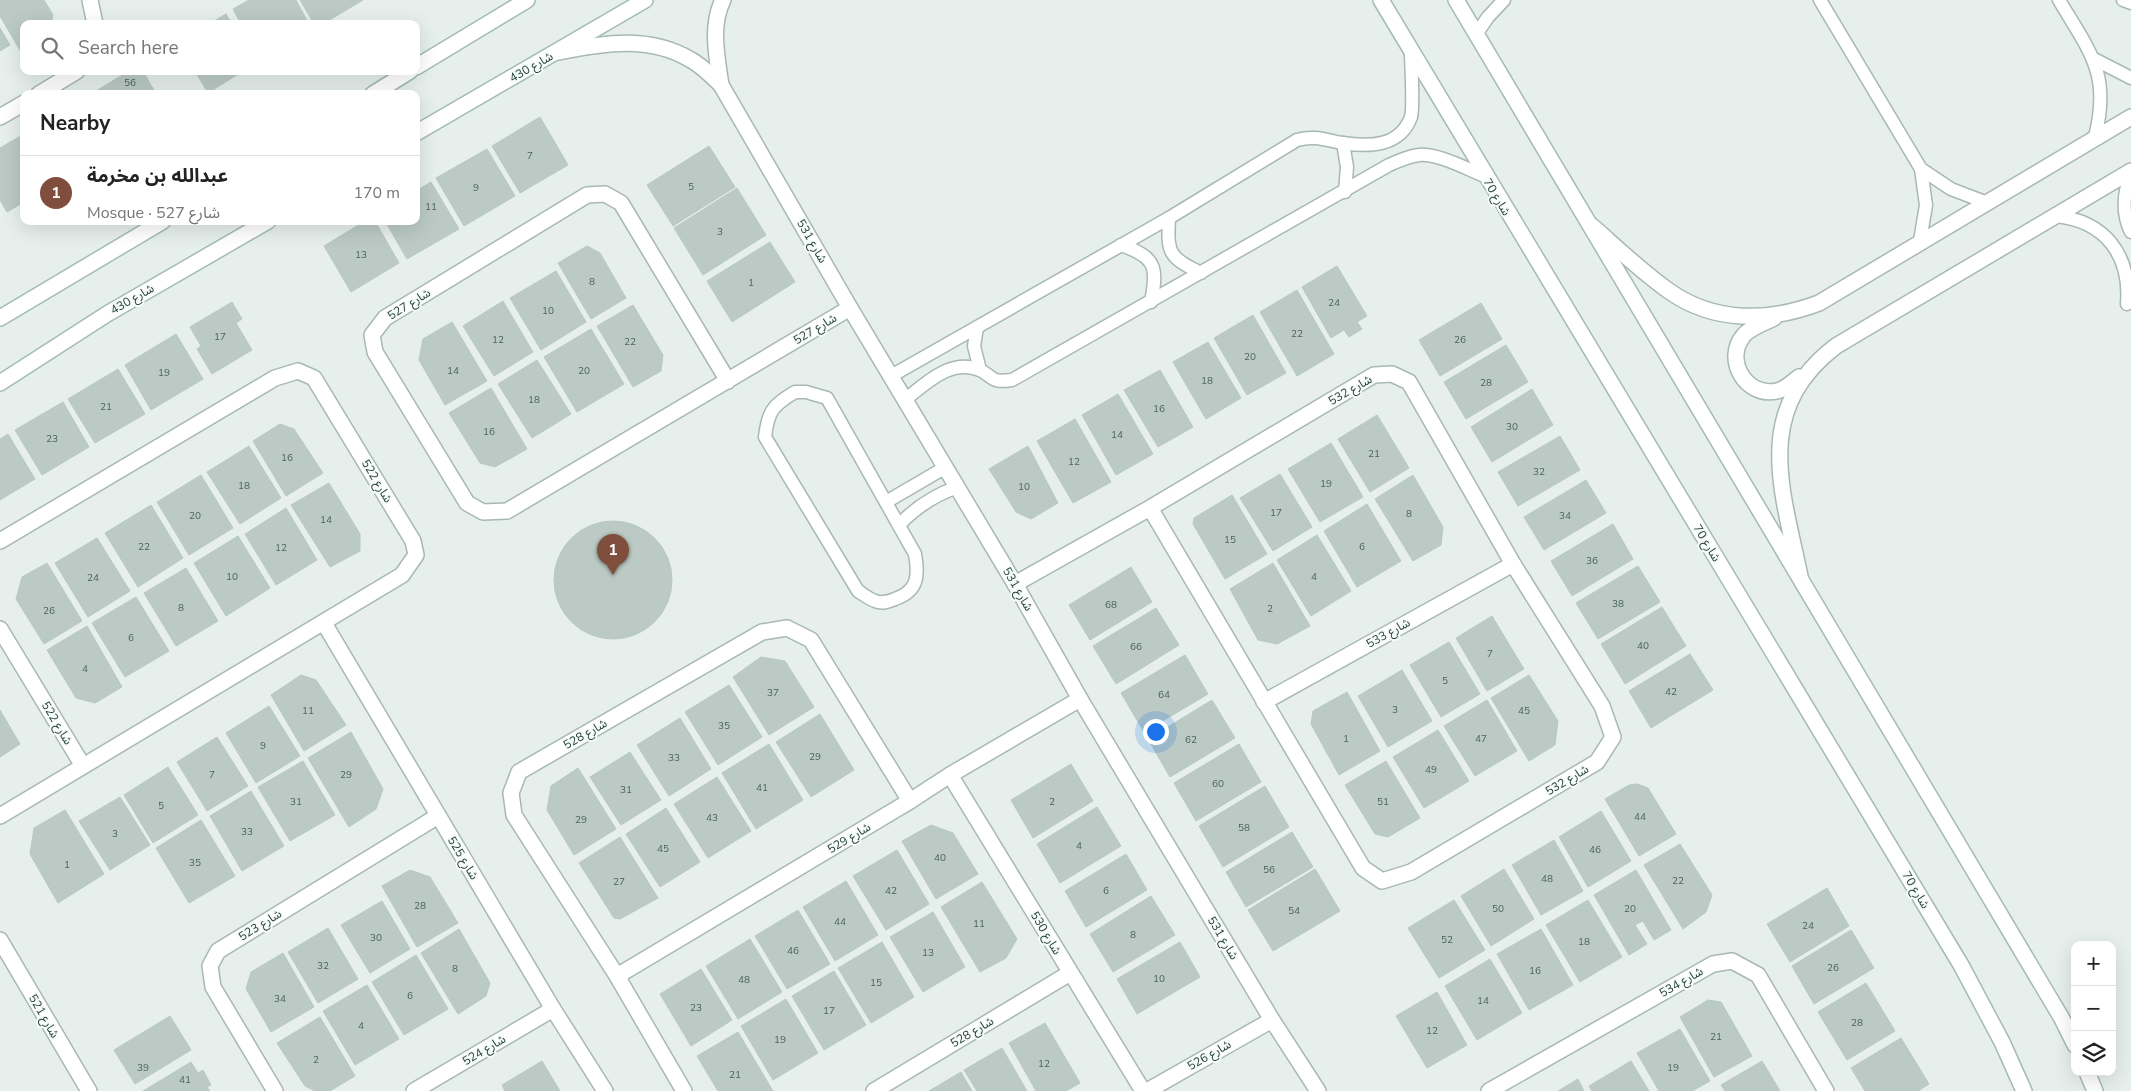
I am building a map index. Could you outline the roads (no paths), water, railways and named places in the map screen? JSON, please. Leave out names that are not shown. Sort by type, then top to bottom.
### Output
[{"type":"street","points":[[90,0],[95,20]]},
{"type":"street","points":[[420,66],[527,0]]},
{"type":"street","name":"شارع 430","points":[[420,131],[645,0]]},
{"type":"street","name":"شارع 531","points":[[721,85],[716,54],[716,27],[723,0]]},
{"type":"street","name":"شارع 70","points":[[1381,0],[1485,176],[1961,965],[2002,1042],[2024,1091]]},
{"type":"street","points":[[1456,0],[1592,226],[2061,1017],[2071,1037]]},
{"type":"street","name":"شارع 531","points":[[558,52],[614,42],[667,48],[692,60],[721,85],[850,308],[1015,584],[1080,699],[1272,1020],[1318,1091]]},
{"type":"street","points":[[46,90],[70,75]]},
{"type":"street","points":[[379,90],[404,75]]},
{"type":"street","points":[[0,117],[20,105]]},
{"type":"street","points":[[2131,117],[1819,302],[1780,315],[1750,330],[1743,336],[1736,353],[1738,371],[1750,386],[1767,392],[1785,388],[1836,346],[2131,173]]},
{"type":"street","name":"شارع 527","points":[[728,381],[621,203],[605,194],[587,195],[385,318],[372,335],[375,352],[467,503],[483,512],[507,511],[728,381],[850,308]]},
{"type":"street","points":[[0,318],[156,225]]},
{"type":"street","name":"شارع 430","points":[[0,383],[106,314],[261,225]]},
{"type":"street","points":[[1592,226],[1668,291],[1685,300],[1702,308],[1740,316],[1780,315]]},
{"type":"street","points":[[1801,580],[1779,476],[1778,458],[1786,412],[1798,385],[1809,369]]},
{"type":"street","name":"شارع 522","points":[[0,541],[275,378],[298,371],[314,378],[414,541],[416,555],[402,575],[324,624],[0,816]]},
{"type":"street","name":"شارع 532","points":[[1015,584],[1150,508],[1374,376],[1392,374],[1409,382],[1513,564],[1602,706],[1613,737],[1597,762],[1410,872],[1382,881],[1363,868],[1150,508]]},
{"type":"street","name":"شارع 533","points":[[1264,702],[1513,564]]},
{"type":"street","name":"شارع 525","points":[[324,624],[553,1009],[605,1091]]},
{"type":"street","name":"شارع 528","points":[[684,1091],[617,976],[514,815],[511,793],[519,772],[762,632],[787,628],[812,640],[910,802]]},
{"type":"street","name":"شارع 522","points":[[0,629],[83,766]]},
{"type":"street","name":"شارع 529","points":[[617,976],[910,802],[950,775],[1080,699]]},
{"type":"street","name":"شارع 530","points":[[950,775],[1070,973],[1145,1091]]},
{"type":"street","name":"شارع 523","points":[[275,1091],[213,987],[210,966],[218,951],[438,816]]},
{"type":"street","name":"شارع 521","points":[[0,942],[89,1091]]},
{"type":"street","name":"شارع 534","points":[[1489,1091],[1713,964],[1732,961],[1758,975],[1826,1091]]},
{"type":"street","name":"شارع 528","points":[[874,1091],[1070,973]]},
{"type":"street","name":"شارع 524","points":[[414,1091],[553,1009]]},
{"type":"street","name":"شارع 526","points":[[1145,1091],[1272,1020]]},
{"type":"street","points":[[2088,1076],[2094,1091]]},
{"type":"lane","points":[[1477,33],[1488,17],[1504,0]]},
{"type":"lane","points":[[1820,0],[1921,169],[1926,205],[1920,241]]},
{"type":"lane","points":[[2059,0],[2094,59],[2099,74],[2101,106],[2096,137]]},
{"type":"lane","points":[[2123,0],[2131,3]]},
{"type":"lane","points":[[891,376],[1168,218],[1297,140],[1316,137],[1343,143],[1378,145],[1393,140],[1404,130],[1411,116],[1412,52]]},
{"type":"lane","points":[[2094,59],[2131,78]]},
{"type":"lane","points":[[1343,143],[1347,167],[1345,192]]},
{"type":"lane","points":[[906,399],[930,378],[949,370],[963,367],[980,370],[992,380],[1012,380],[1345,192],[1389,165],[1420,154],[1435,156],[1485,176]]},
{"type":"lane","points":[[1921,169],[1951,189],[1985,202]]},
{"type":"lane","points":[[2131,173],[2124,198],[2125,213],[2131,232]]},
{"type":"lane","points":[[2056,216],[2070,217],[2090,225],[2107,238],[2116,249],[2127,276],[2127,304]]},
{"type":"lane","points":[[1168,218],[1168,242],[1177,261],[1201,273]]},
{"type":"lane","points":[[1121,245],[1139,252],[1151,263],[1156,279],[1151,302]]},
{"type":"lane","points":[[977,328],[974,346],[980,370]]},
{"type":"lane","points":[[795,392],[806,392],[827,398],[899,525],[915,554],[918,572],[916,582],[905,596],[885,603],[875,602],[858,591],[765,437],[767,418],[778,402],[795,392]]},
{"type":"lane","points":[[886,502],[946,468]]},
{"type":"lane","points":[[899,525],[908,515],[931,498],[958,487]]},
{"type":"place","name":"عبدالله بن مخرمة","points":[[613,575]]}]
